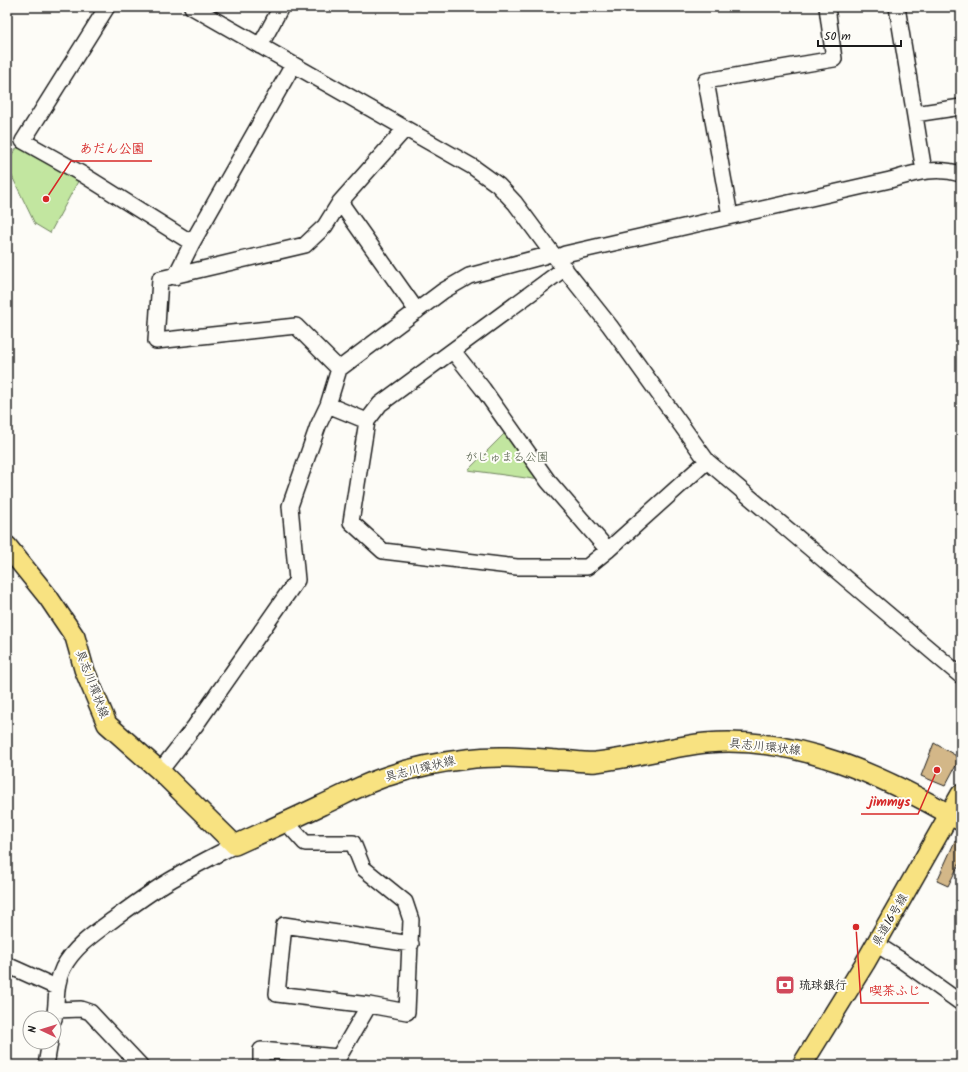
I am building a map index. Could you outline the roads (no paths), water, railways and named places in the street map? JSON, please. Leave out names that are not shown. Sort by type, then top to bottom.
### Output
[{"type":"main road","name":"具志川環状線","points":[[7,546],[48,597],[74,637],[84,669],[107,724],[160,771],[235,845],[361,786],[412,768],[466,759],[490,757],[595,762],[705,744],[727,742],[778,746],[817,755],[859,769],[891,782],[955,818]]},
{"type":"main road","name":"県道16号線","points":[[802,1065],[955,818],[961,794]]},
{"type":"street","points":[[108,7],[23,141],[82,174],[192,243]]},
{"type":"street","points":[[192,7],[473,168],[498,185],[515,203],[610,326],[707,461],[961,676]]},
{"type":"street","points":[[260,46],[281,7]]},
{"type":"street","points":[[730,216],[706,82],[834,59],[827,7]]},
{"type":"street","points":[[897,7],[924,171]]},
{"type":"street","points":[[175,277],[192,243],[293,65]]},
{"type":"street","points":[[915,114],[961,107]]},
{"type":"street","points":[[339,369],[296,326],[156,341],[160,280],[305,245],[325,226],[340,202],[405,129]]},
{"type":"street","points":[[707,461],[587,567],[517,567],[383,551],[351,522],[367,421],[380,404],[453,352],[565,254],[924,171],[948,170],[961,174]]},
{"type":"street","points":[[340,202],[417,311]]},
{"type":"street","points":[[160,771],[194,726],[297,580],[290,506],[318,426],[328,405],[339,369],[443,291],[469,276],[544,256],[558,259]]},
{"type":"street","points":[[453,352],[483,390],[548,481],[608,550]]},
{"type":"street","points":[[328,405],[367,421]]},
{"type":"street","points":[[286,822],[305,843],[353,843],[363,868],[405,902],[411,920],[411,944],[407,1012],[277,994],[284,925],[411,944]]},
{"type":"street","points":[[55,1010],[56,987],[63,969],[71,955],[94,934],[155,890],[177,876],[235,845]]},
{"type":"street","points":[[876,944],[961,1003]]},
{"type":"street","points":[[7,965],[56,987]]},
{"type":"street","points":[[261,1065],[261,1050],[336,1061],[369,1006]]},
{"type":"street","points":[[62,1013],[81,1009],[90,1012],[140,1065]]},
{"type":"street","points":[[46,1065],[49,1050]]},
{"type":"place","name":"あだん公園","points":[[46,199]]},
{"type":"place","name":"jimmys","points":[[937,770]]},
{"type":"place","name":"喫茶ふじ","points":[[856,927]]},
{"type":"place","name":"琉球銀行","points":[[785,985]]},
{"type":"park label","name":"がじゅまる公園","points":[[507,457]]}]
